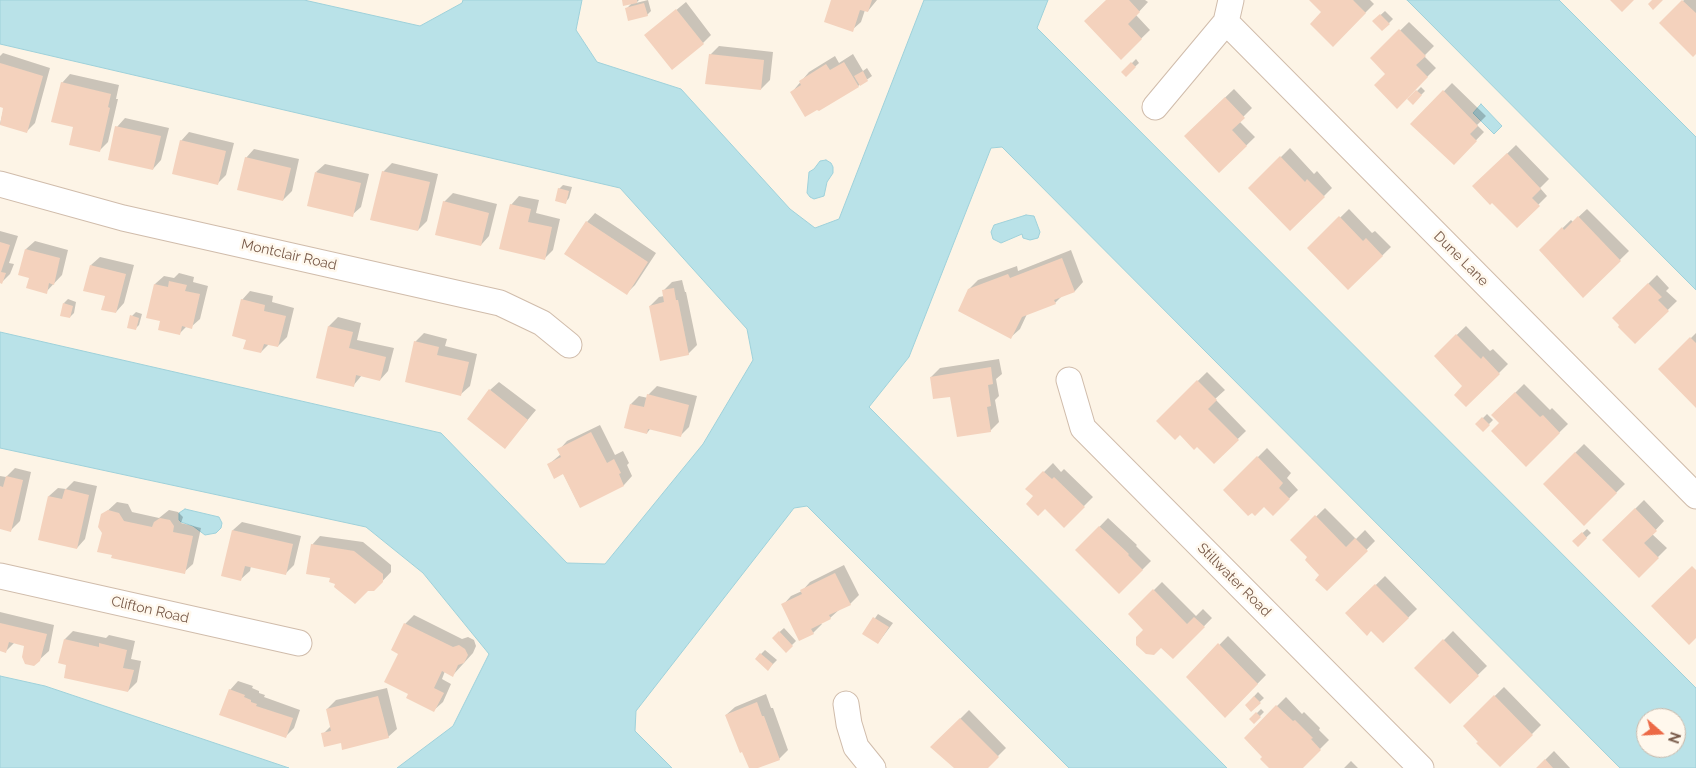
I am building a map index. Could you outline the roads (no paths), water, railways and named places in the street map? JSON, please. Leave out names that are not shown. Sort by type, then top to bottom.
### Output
[{"type":"street","points":[[1155,107],[1229,11]]},
{"type":"street","name":"Dune Lane","points":[[1229,11],[1696,496]]},
{"type":"street","name":"Montclair Road","points":[[0,184],[123,218],[500,303],[542,323],[570,345]]},
{"type":"street","name":"Stillwater Road","points":[[1069,380],[1083,428],[1421,768]]},
{"type":"street","name":"Clifton Road","points":[[0,576],[299,643]]},
{"type":"street","points":[[846,704],[849,724],[856,747],[873,768]]},
{"type":"water","points":[[0,0],[304,0],[420,26],[462,3],[463,0],[582,0],[576,30],[597,62],[681,89],[790,209],[815,228],[839,219],[924,0],[1048,0],[1037,28],[1696,688],[1696,768],[1620,768],[1002,147],[991,148],[909,357],[869,407],[1227,768],[1069,768],[807,506],[794,508],[636,711],[635,731],[672,768],[397,768],[453,726],[489,654],[423,573],[366,527],[0,448],[0,332],[441,433],[567,563],[605,564],[703,444],[753,360],[747,329],[620,188],[0,44]]},
{"type":"water","points":[[1407,0],[1559,0],[1696,137],[1696,290]]},
{"type":"water","points":[[1481,104],[1502,126],[1494,134],[1473,113]]},
{"type":"water","points":[[826,160],[831,163],[833,173],[827,182],[824,196],[814,199],[807,193],[809,172],[820,161]]},
{"type":"water","points":[[1026,215],[1034,216],[1040,232],[1038,238],[1030,240],[1023,238],[1022,234],[1001,243],[993,239],[991,232],[994,225]]},
{"type":"water","points":[[185,509],[219,517],[222,523],[221,528],[216,533],[205,535],[193,526],[179,520],[179,513]]},
{"type":"water","points":[[0,676],[45,686],[289,768],[0,768]]}]
